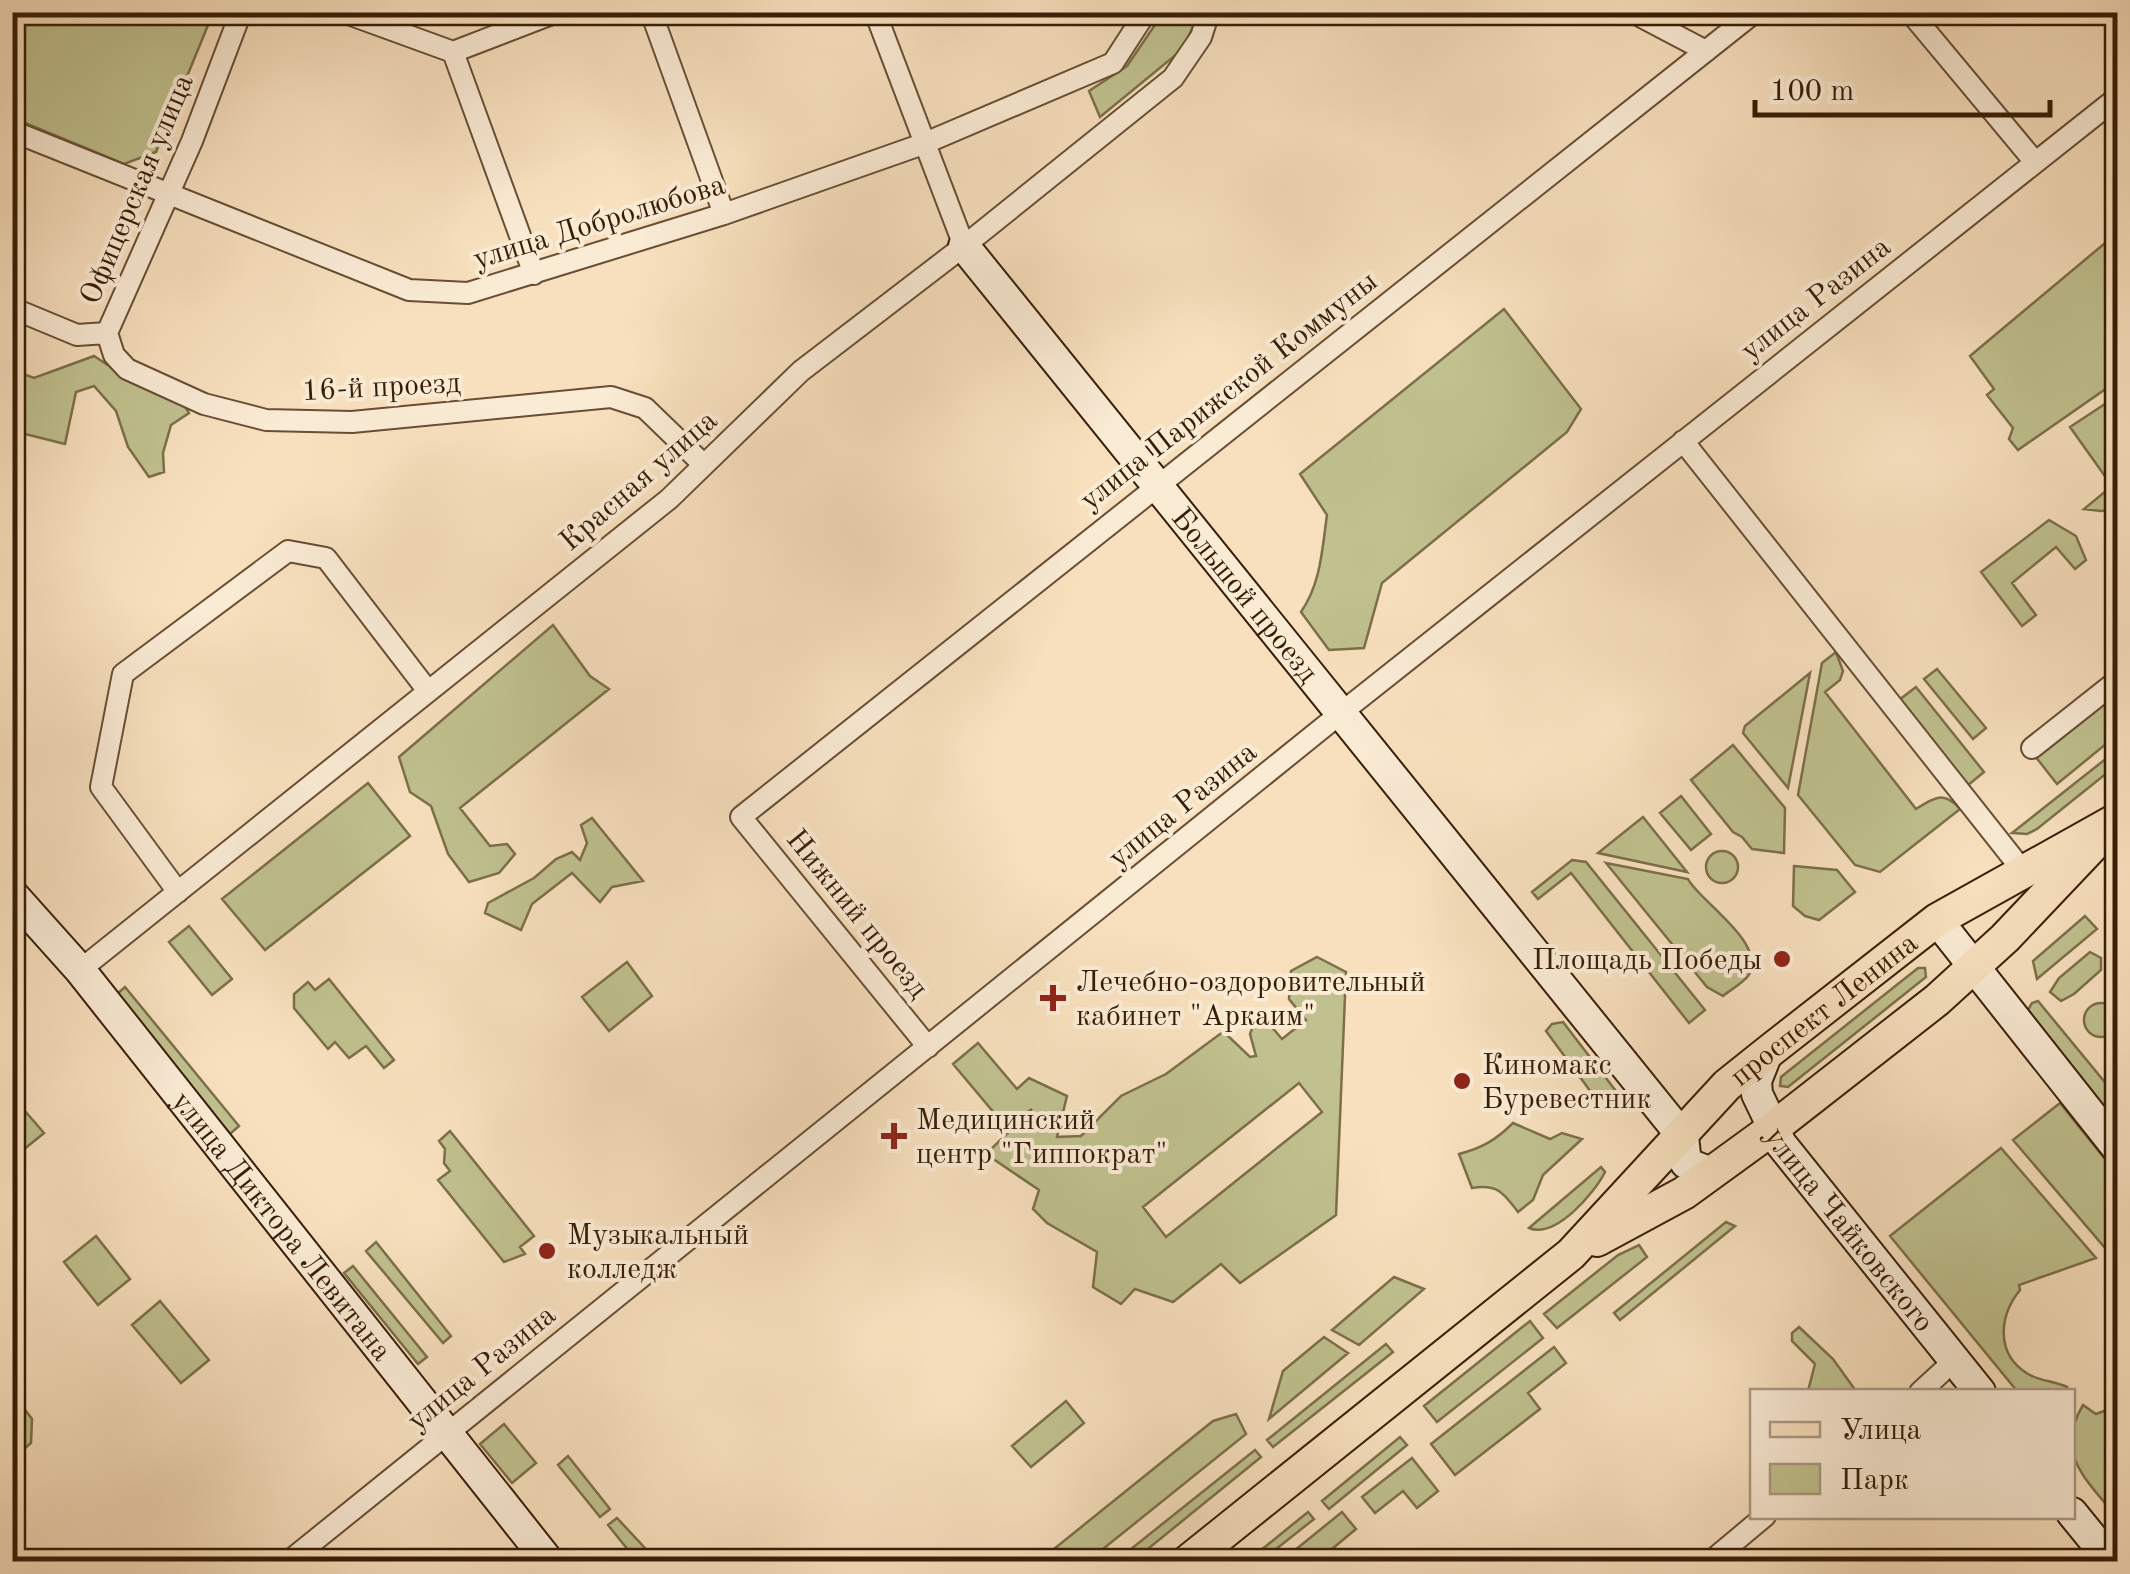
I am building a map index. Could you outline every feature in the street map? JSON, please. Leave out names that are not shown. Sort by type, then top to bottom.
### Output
[{"type":"main road","name":"проспект Ленина","points":[[1571,1254],[1684,1192],[1772,1130],[1974,967],[2118,819]]},
{"type":"main road","name":"проспект Ленина","points":[[1187,1562],[1571,1254],[1727,1086],[1767,1053],[1938,920],[2118,819]]},
{"type":"street","name":"Офицерская улица","points":[[107,333],[169,196],[240,12]]},
{"type":"street","points":[[343,12],[453,52],[557,12]]},
{"type":"street","points":[[651,12],[724,214]]},
{"type":"street","name":"Большой проезд","points":[[875,12],[964,246],[1683,1137],[1686,1163],[1711,1173]]},
{"type":"street","points":[[923,144],[1114,63],[1146,12]]},
{"type":"street","name":"Красная улица","points":[[80,970],[669,499],[801,371],[1173,78],[1201,36],[1209,12]]},
{"type":"street","points":[[1632,12],[1706,51]]},
{"type":"street","name":"улица Парижской Коммуны","points":[[741,816],[1754,12]]},
{"type":"street","points":[[1910,12],[2034,162]]},
{"type":"street","points":[[453,52],[534,274]]},
{"type":"street","name":"улица Разина","points":[[288,1562],[1341,713],[2118,96]]},
{"type":"street","name":"улица Добролюбова","points":[[12,131],[408,290],[468,293],[724,214],[923,144]]},
{"type":"street","points":[[12,308],[77,335],[107,333]]},
{"type":"street","name":"16-й проезд","points":[[107,333],[114,355],[127,369],[204,404],[266,420],[352,422],[612,397],[645,408],[704,465]]},
{"type":"street","points":[[1684,441],[2023,871]]},
{"type":"street","points":[[178,892],[101,787],[123,674],[288,551],[326,558],[428,691]]},
{"type":"street","points":[[2032,748],[2118,680]]},
{"type":"street","name":"Нижний проезд","points":[[741,816],[928,1047]]},
{"type":"street","name":"улица Диктора Левитана","points":[[12,894],[80,970],[549,1562]]},
{"type":"street","points":[[1938,920],[2118,1149]]},
{"type":"street","name":"улица Чайковского","points":[[1767,1053],[1756,1081],[1757,1094],[1772,1130],[1978,1389]]},
{"type":"street","points":[[1923,1389],[1956,1359]]},
{"type":"street","points":[[2075,1517],[2112,1562]]},
{"type":"street","points":[[1710,1562],[1761,1519]]},
{"type":"green space","points":[[12,13],[213,13],[156,152],[124,164],[13,118]]},
{"type":"green space","points":[[1163,13],[1199,13],[1183,49],[1100,117],[1089,91],[1127,66]]},
{"type":"green space","points":[[2117,233],[2117,381],[2018,450],[2009,439],[2013,428],[1987,395],[1994,389],[1970,356]]},
{"type":"green space","points":[[1504,309],[1581,409],[1567,432],[1382,583],[1364,648],[1329,650],[1301,612],[1317,578],[1327,515],[1300,474]]},
{"type":"green space","points":[[94,356],[143,388],[183,403],[189,413],[171,425],[163,453],[164,472],[149,477],[128,447],[116,411],[94,386],[76,392],[65,444],[13,431],[13,370],[34,378]]},
{"type":"green space","points":[[2117,396],[2117,509],[2084,509],[2112,486],[2070,427]]},
{"type":"green space","points":[[2049,520],[2076,536],[2086,560],[2075,569],[2056,547],[2012,583],[2036,615],[2022,626],[1981,572]]},
{"type":"green space","points":[[553,625],[590,676],[609,689],[460,808],[490,846],[507,844],[515,854],[499,873],[469,882],[448,854],[431,806],[410,792],[399,757]]},
{"type":"green space","points":[[1836,652],[1843,671],[1840,680],[1825,692],[1916,809],[1944,798],[1960,809],[1880,872],[1855,865],[1798,795],[1822,663]]},
{"type":"green space","points":[[1937,669],[1986,728],[1973,739],[1924,679]]},
{"type":"green space","points":[[1810,673],[1788,788],[1743,733],[1745,726]]},
{"type":"green space","points":[[1916,687],[1984,772],[1967,786],[1899,700]]},
{"type":"green space","points":[[2117,690],[2117,735],[2057,784],[2035,756]]},
{"type":"green space","points":[[1733,745],[1785,808],[1784,853],[1752,849],[1691,780]]},
{"type":"green space","points":[[2117,750],[2117,765],[2037,829],[2027,834],[2012,833]]},
{"type":"green space","points":[[368,783],[410,836],[265,950],[222,899]]},
{"type":"green space","points":[[1681,796],[1711,834],[1691,850],[1660,813]]},
{"type":"green space","points":[[1643,817],[1687,872],[1598,853]]},
{"type":"green space","points":[[592,818],[643,881],[612,887],[600,902],[572,873],[532,904],[521,930],[485,913],[488,903],[534,878],[556,859],[572,852],[580,860],[587,843],[581,825]]},
{"type":"green space","points":[[1722,851],[1734,855],[1738,867],[1734,879],[1722,883],[1710,879],[1706,867],[1710,855]]},
{"type":"green space","points":[[1572,860],[1586,862],[1705,1010],[1689,1023],[1571,873],[1538,899],[1532,892]]},
{"type":"green space","points":[[1606,863],[1688,879],[1741,937],[1752,964],[1748,976],[1723,996],[1707,987]]},
{"type":"green space","points":[[1794,866],[1837,870],[1855,892],[1819,920],[1805,916],[1793,906]]},
{"type":"green space","points":[[2085,916],[2097,929],[2037,979],[2033,961]]},
{"type":"green space","points":[[189,926],[232,979],[212,995],[169,942]]},
{"type":"green space","points":[[2090,952],[2101,958],[2101,970],[2061,1001],[2050,992],[2059,978]]},
{"type":"green space","points":[[1317,957],[1346,972],[1336,1215],[1240,1283],[1221,1264],[1173,1302],[1135,1289],[1121,1304],[1093,1287],[1097,1252],[1047,1223],[1033,1209],[1039,1190],[986,1154],[1032,1109],[1006,1127],[953,1064],[978,1043],[1017,1089],[1029,1078],[1067,1096],[1057,1137],[1081,1136],[1121,1096],[1166,1074],[1224,1032],[1250,1057],[1256,1056],[1250,1034],[1254,1023],[1265,1019],[1282,1039],[1306,1020],[1289,999],[1291,971]],"holes":[[[1299,1083],[1322,1112],[1166,1237],[1143,1207]]]},
{"type":"green space","points":[[627,962],[652,996],[609,1031],[582,997]]},
{"type":"green space","points":[[1918,968],[1925,968],[1926,977],[1788,1087],[1780,1086],[1781,1077]]},
{"type":"green space","points":[[329,979],[394,1060],[384,1068],[366,1046],[349,1058],[335,1042],[328,1049],[294,1008],[294,994],[308,982],[315,990]]},
{"type":"green space","points":[[125,987],[239,1126],[230,1134],[117,994]]},
{"type":"green space","points":[[2038,1001],[2117,1097],[2117,1133],[2025,1015],[2032,1003]]},
{"type":"green space","points":[[2101,1003],[2113,1008],[2118,1020],[2113,1032],[2101,1037],[2089,1032],[2084,1020],[2089,1008]]},
{"type":"green space","points":[[1563,1022],[1619,1095],[1602,1107],[1546,1031],[1552,1024]]},
{"type":"green space","points":[[12,1096],[44,1133],[17,1155],[13,1150]]},
{"type":"green space","points":[[2060,1103],[2117,1174],[2117,1262],[2013,1140]]},
{"type":"green space","points":[[1513,1123],[1550,1139],[1562,1133],[1582,1139],[1543,1175],[1533,1200],[1518,1212],[1499,1191],[1472,1188],[1459,1154],[1488,1143]]},
{"type":"green space","points":[[450,1131],[534,1236],[520,1247],[525,1254],[504,1262],[438,1180],[450,1171],[439,1141]]},
{"type":"green space","points":[[2001,1148],[2096,1258],[2019,1285],[2005,1323],[2005,1345],[2017,1366],[2066,1389],[2015,1389],[1890,1236]]},
{"type":"green space","points":[[1601,1167],[1605,1172],[1600,1181],[1573,1212],[1550,1227],[1529,1228]]},
{"type":"green space","points":[[1726,1222],[1735,1226],[1620,1320],[1614,1313]]},
{"type":"green space","points":[[96,1236],[130,1279],[98,1305],[64,1262]]},
{"type":"green space","points":[[376,1242],[451,1336],[443,1343],[366,1251]]},
{"type":"green space","points":[[1639,1245],[1647,1257],[1557,1328],[1544,1314],[1618,1255]]},
{"type":"green space","points":[[353,1266],[427,1357],[418,1364],[344,1273]]},
{"type":"green space","points":[[1394,1277],[1424,1289],[1359,1345],[1332,1330]]},
{"type":"green space","points":[[160,1301],[209,1360],[181,1383],[132,1325]]},
{"type":"green space","points":[[1530,1321],[1543,1338],[1437,1422],[1424,1406]]},
{"type":"green space","points":[[1799,1327],[1833,1359],[1855,1389],[1809,1389],[1815,1364],[1792,1341],[1792,1333]]},
{"type":"green space","points":[[1324,1337],[1348,1353],[1269,1419],[1283,1371]]},
{"type":"green space","points":[[1386,1344],[1393,1352],[1273,1447],[1267,1440]]},
{"type":"green space","points":[[1554,1347],[1566,1363],[1528,1393],[1540,1409],[1455,1475],[1431,1444]]},
{"type":"green space","points":[[13,1394],[32,1419],[31,1443],[13,1459]]},
{"type":"green space","points":[[1066,1401],[1084,1423],[1031,1467],[1012,1446]]},
{"type":"green space","points":[[2083,1405],[2096,1414],[2117,1406],[2117,1518],[2078,1466],[2075,1423]]},
{"type":"green space","points":[[1236,1414],[1246,1434],[1088,1561],[1039,1561],[1213,1421]]},
{"type":"green space","points":[[504,1424],[536,1463],[512,1483],[480,1444]]},
{"type":"green space","points":[[1400,1437],[1407,1445],[1329,1509],[1322,1501]]},
{"type":"green space","points":[[1255,1450],[1261,1457],[1133,1561],[1116,1561]]},
{"type":"green space","points":[[568,1456],[610,1509],[600,1517],[558,1465]]},
{"type":"green space","points":[[1412,1458],[1438,1491],[1417,1508],[1403,1491],[1375,1513],[1362,1497]]},
{"type":"green space","points":[[1308,1512],[1314,1519],[1261,1561],[1233,1561],[1240,1556],[1250,1559]]},
{"type":"green space","points":[[1342,1512],[1356,1529],[1326,1554],[1331,1561],[1294,1561],[1289,1555]]},
{"type":"green space","points":[[617,1518],[657,1561],[637,1561],[608,1525]]},
{"type":"place","name":"Площадь Победы","points":[[1782,959]]},
{"type":"place","name":"Лечебно-оздоровительный кабинет \"Аркаим\"","points":[[1053,998]]},
{"type":"place","name":"Киномакс Буревестник","points":[[1462,1081]]},
{"type":"place","name":"Медицинский центр \"Гиппократ\"","points":[[894,1136]]},
{"type":"place","name":"Музыкальный колледж","points":[[547,1251]]}]
